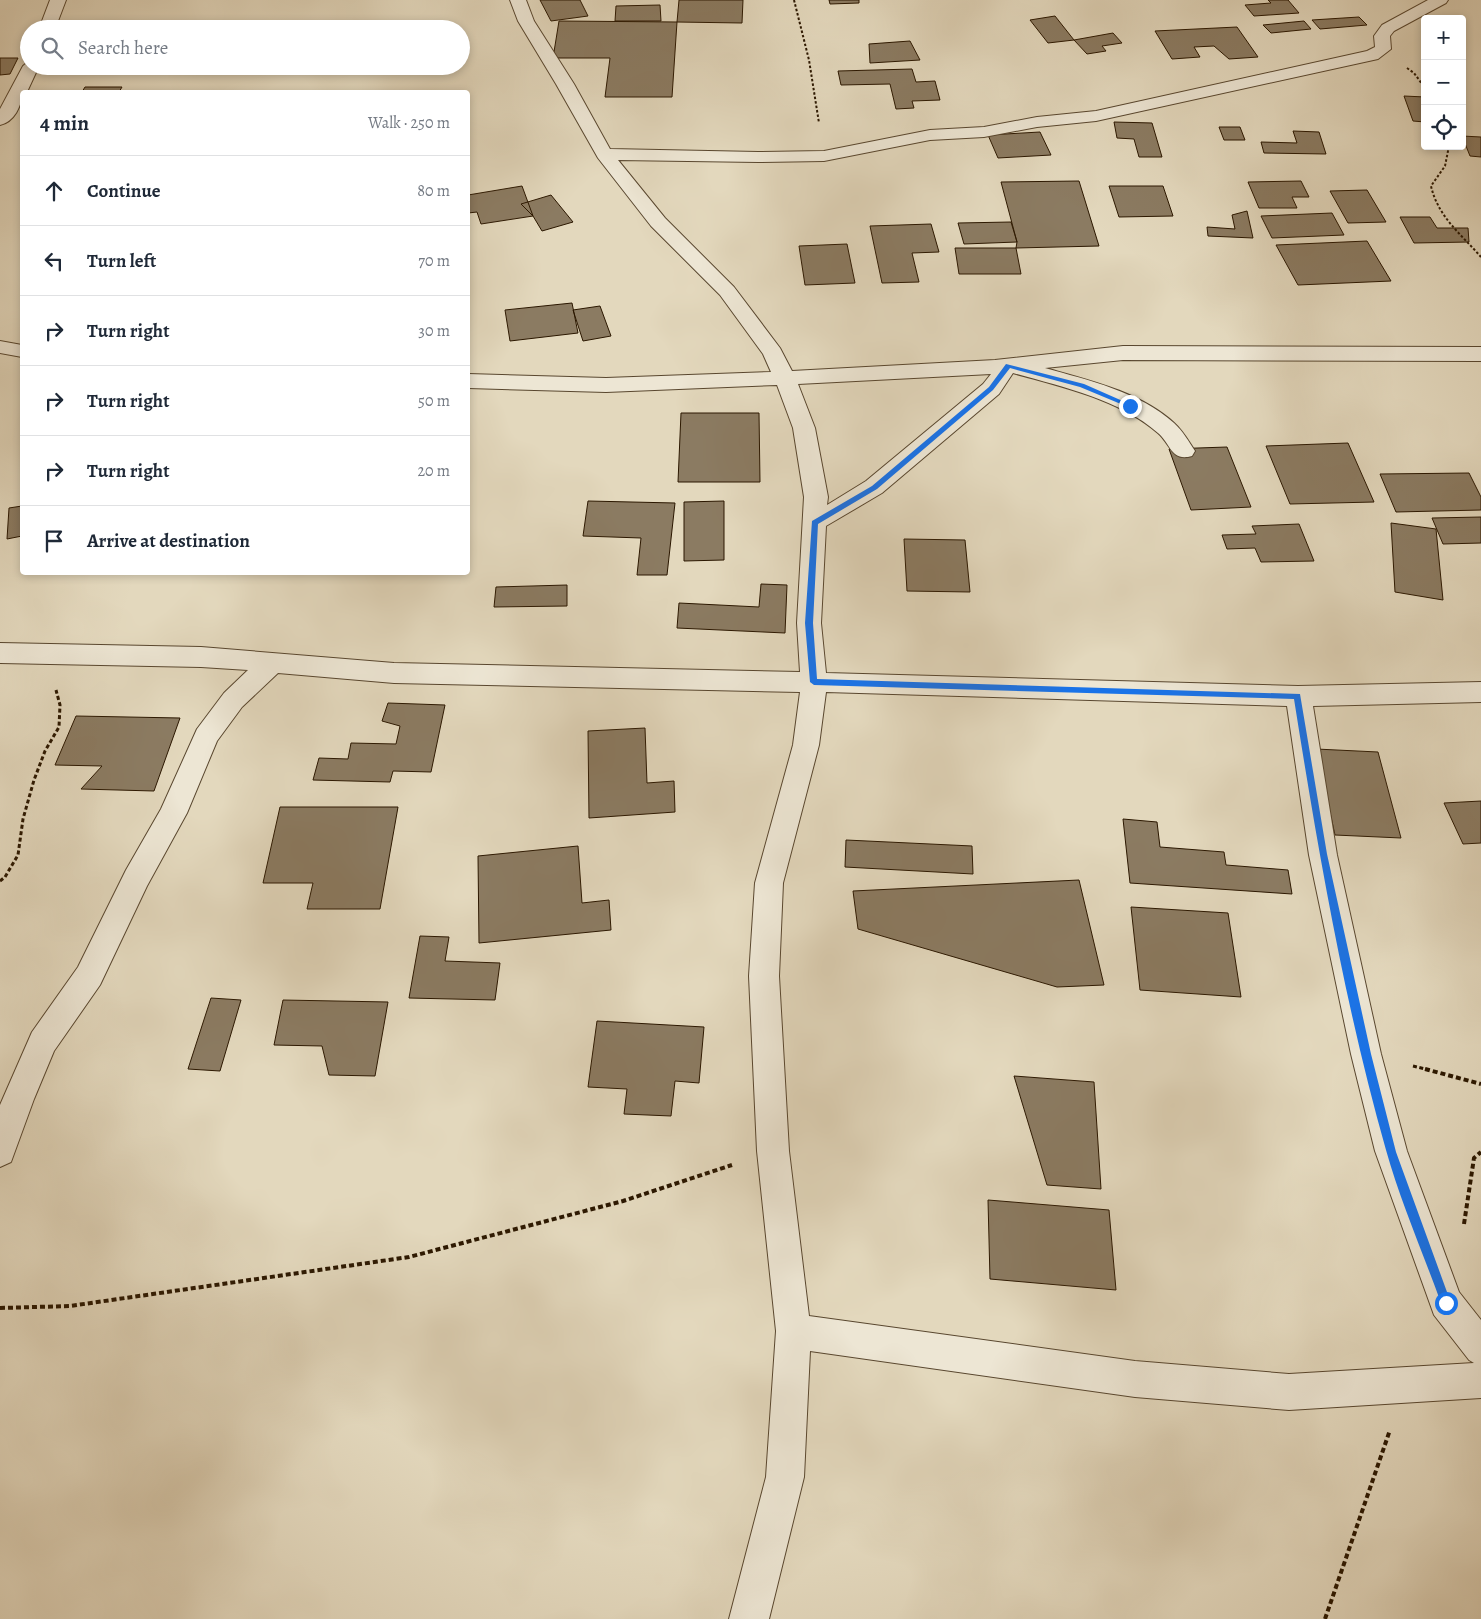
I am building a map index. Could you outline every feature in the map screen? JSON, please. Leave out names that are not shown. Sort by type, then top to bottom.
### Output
[{"type":"street","points":[[50,20],[58,0]]},
{"type":"street","points":[[518,0],[526,21],[565,84],[604,154],[658,222],[727,291],[772,353],[785,378],[804,428],[816,497],[809,623],[814,682],[806,745],[770,883],[764,976],[773,1152],[793,1331],[785,1477],[749,1619]]},
{"type":"street","points":[[604,154],[824,156],[930,135],[984,132],[1037,122],[1096,116],[1204,94],[1372,55],[1383,49],[1382,36],[1388,28],[1440,0]]},
{"type":"street","points":[[0,120],[10,109],[27,75]]},
{"type":"street","points":[[0,347],[20,351]]},
{"type":"street","points":[[470,381],[606,385],[785,378],[1008,365],[1122,353],[1481,354]]},
{"type":"street","points":[[1008,365],[1082,386],[1130,406],[1166,428],[1184,451]]},
{"type":"street","points":[[814,523],[874,487],[991,389],[1008,365]]},
{"type":"street","points":[[0,653],[201,657],[394,673],[814,682],[1298,696],[1481,692]]},
{"type":"street","points":[[0,1151],[18,1099],[43,1042],[89,976],[136,879],[173,813],[206,736],[233,700],[273,662]]},
{"type":"street","points":[[1298,696],[1323,854],[1366,1054],[1391,1152],[1446,1303],[1481,1348]]},
{"type":"street","points":[[793,1331],[1135,1379],[1270,1391],[1289,1392],[1481,1380]]},
{"type":"path","points":[[794,0],[809,60],[824,156]]},
{"type":"path","points":[[1448,150],[1445,166],[1431,186],[1433,201],[1446,222],[1470,242],[1481,257]]},
{"type":"path","points":[[0,881],[5,878],[18,854],[23,819],[34,780],[45,751],[59,727],[60,705],[47,653]]},
{"type":"path","points":[[1366,1054],[1481,1084]]},
{"type":"path","points":[[0,1308],[70,1306],[409,1257],[623,1201],[773,1152]]},
{"type":"path","points":[[1325,1619],[1406,1384]]},
{"type":"building","points":[[540,0],[580,0],[588,16],[551,21]]},
{"type":"building","points":[[679,0],[743,0],[742,23],[677,22]]},
{"type":"building","points":[[829,0],[859,0],[859,3],[830,4]]},
{"type":"building","points":[[1268,0],[1288,0],[1299,13],[1254,16],[1245,5],[1271,3]]},
{"type":"building","points":[[660,5],[661,21],[615,21],[616,6]]},
{"type":"building","points":[[1055,16],[1074,40],[1048,43],[1030,20]]},
{"type":"building","points":[[1359,17],[1367,25],[1320,29],[1312,20]]},
{"type":"building","points":[[559,21],[677,22],[672,97],[605,97],[610,58],[553,58]]},
{"type":"building","points":[[1304,21],[1311,29],[1271,33],[1263,25]]},
{"type":"building","points":[[1237,27],[1258,57],[1229,59],[1214,46],[1194,47],[1200,57],[1172,59],[1155,31]]},
{"type":"building","points":[[1113,33],[1122,43],[1102,46],[1106,51],[1087,54],[1074,40]]},
{"type":"building","points":[[910,41],[920,60],[870,63],[869,44]]},
{"type":"building","points":[[0,58],[18,58],[10,74],[0,75]]},
{"type":"building","points":[[912,69],[916,82],[935,81],[940,100],[912,101],[914,108],[896,109],[890,84],[841,85],[838,71]]},
{"type":"building","points":[[85,87],[122,87],[120,90],[83,90]]},
{"type":"building","points":[[1404,96],[1421,97],[1421,122],[1413,121]]},
{"type":"building","points":[[1114,122],[1152,123],[1162,157],[1139,157],[1134,139],[1117,138]]},
{"type":"building","points":[[1219,127],[1240,127],[1245,140],[1224,140]]},
{"type":"building","points":[[1293,131],[1319,132],[1326,154],[1264,153],[1261,142],[1297,143]]},
{"type":"building","points":[[1040,132],[1051,155],[998,158],[988,135]]},
{"type":"building","points":[[1466,136],[1481,137],[1481,157],[1470,156],[1466,146]]},
{"type":"building","points":[[1079,181],[1099,246],[1016,248],[1017,242],[1001,182]]},
{"type":"building","points":[[1301,181],[1309,197],[1292,197],[1297,208],[1259,208],[1248,182]]},
{"type":"building","points":[[522,186],[533,216],[481,224],[477,212],[470,213],[470,195]]},
{"type":"building","points":[[1109,186],[1163,186],[1173,216],[1119,217]]},
{"type":"building","points":[[1367,190],[1386,222],[1348,223],[1330,191]]},
{"type":"building","points":[[551,195],[573,222],[542,231],[533,216],[521,204]]},
{"type":"building","points":[[1247,211],[1253,238],[1208,236],[1207,227],[1235,229],[1232,215]]},
{"type":"building","points":[[1332,213],[1344,235],[1272,238],[1261,216]]},
{"type":"building","points":[[1400,217],[1430,217],[1437,228],[1468,228],[1469,242],[1414,243]]},
{"type":"building","points":[[1011,222],[1017,242],[964,244],[958,223]]},
{"type":"building","points":[[931,224],[939,252],[912,253],[919,282],[882,283],[870,226]]},
{"type":"building","points":[[1367,241],[1391,281],[1298,285],[1276,245]]},
{"type":"building","points":[[847,244],[855,283],[805,285],[799,246]]},
{"type":"building","points":[[955,248],[1016,248],[1021,274],[959,274]]},
{"type":"building","points":[[572,303],[578,333],[510,341],[505,310]]},
{"type":"building","points":[[600,306],[611,336],[583,341],[573,310]]},
{"type":"building","points":[[681,413],[759,413],[760,482],[678,482]]},
{"type":"building","points":[[1348,443],[1374,502],[1290,504],[1266,446]]},
{"type":"building","points":[[1227,447],[1251,507],[1191,510],[1169,449]]},
{"type":"building","points":[[1469,473],[1481,497],[1481,510],[1396,512],[1380,474]]},
{"type":"building","points":[[588,501],[675,503],[667,575],[637,575],[641,538],[583,536]]},
{"type":"building","points":[[724,501],[724,560],[684,561],[684,502]]},
{"type":"building","points":[[20,506],[20,536],[7,539],[9,508]]},
{"type":"building","points":[[1481,517],[1481,543],[1443,544],[1432,518]]},
{"type":"building","points":[[1391,523],[1436,529],[1443,600],[1395,592]]},
{"type":"building","points":[[1299,524],[1314,561],[1261,562],[1255,548],[1227,549],[1222,535],[1256,534],[1252,526]]},
{"type":"building","points":[[904,539],[965,540],[970,592],[907,591]]},
{"type":"building","points":[[761,584],[787,585],[785,633],[677,628],[679,603],[759,607]]},
{"type":"building","points":[[567,585],[567,606],[494,607],[496,587]]},
{"type":"building","points":[[388,703],[445,705],[431,772],[393,771],[390,782],[313,780],[319,758],[348,759],[351,743],[396,744],[400,726],[382,721]]},
{"type":"building","points":[[76,716],[180,718],[154,791],[81,789],[102,766],[55,765]]},
{"type":"building","points":[[645,728],[647,783],[674,781],[675,812],[589,818],[588,731]]},
{"type":"building","points":[[1316,749],[1378,752],[1401,838],[1335,835]]},
{"type":"building","points":[[1481,801],[1481,843],[1463,844],[1444,803]]},
{"type":"building","points":[[280,807],[398,807],[380,909],[307,909],[313,883],[263,883]]},
{"type":"building","points":[[1123,819],[1157,822],[1160,847],[1224,852],[1226,865],[1288,870],[1292,894],[1130,883]]},
{"type":"building","points":[[846,840],[972,846],[973,874],[845,867]]},
{"type":"building","points":[[578,846],[582,903],[609,900],[611,930],[479,943],[478,856]]},
{"type":"building","points":[[1079,880],[1104,985],[1057,987],[858,929],[853,891]]},
{"type":"building","points":[[1131,907],[1228,913],[1241,997],[1140,990]]},
{"type":"building","points":[[420,936],[449,937],[445,961],[500,963],[495,1000],[409,998]]},
{"type":"building","points":[[211,998],[241,1000],[220,1071],[188,1069]]},
{"type":"building","points":[[283,1000],[388,1002],[375,1076],[329,1075],[322,1046],[274,1045]]},
{"type":"building","points":[[597,1021],[704,1027],[699,1083],[675,1081],[671,1116],[624,1114],[627,1089],[588,1087]]},
{"type":"building","points":[[1014,1076],[1094,1082],[1101,1189],[1047,1185]]},
{"type":"building","points":[[988,1200],[1109,1210],[1116,1290],[990,1279]]},
{"type":"route","points":[[1130,406],[1082,386],[1008,365],[991,389],[874,487],[814,523],[809,623],[814,682],[1298,696],[1323,854],[1366,1054],[1391,1152],[1446,1303]]}]
